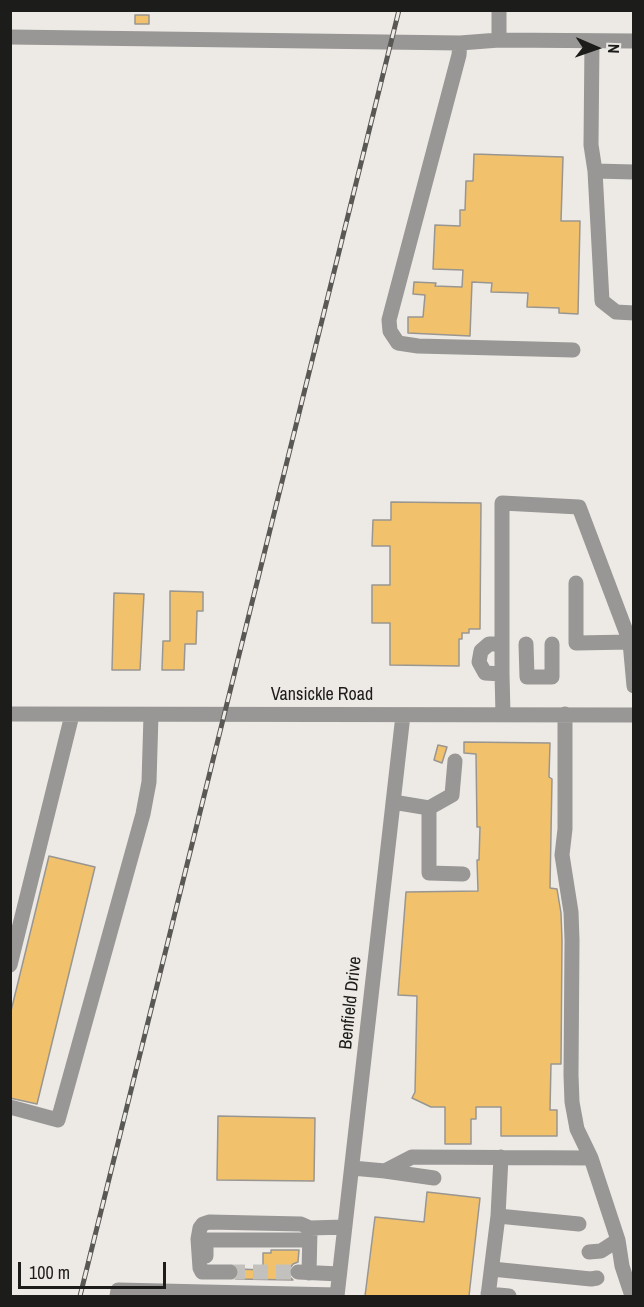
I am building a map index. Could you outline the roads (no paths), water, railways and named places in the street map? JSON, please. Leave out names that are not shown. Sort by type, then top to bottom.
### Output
[{"type":"street","points":[[499,10],[499,40]]},
{"type":"street","points":[[10,37],[460,43],[499,40],[633,41]]},
{"type":"street","points":[[592,41],[591,133],[602,300],[616,312],[633,313]]},
{"type":"street","points":[[460,43],[459,55],[389,320],[390,332],[398,343],[418,346],[573,350]]},
{"type":"street","points":[[595,171],[633,172]]},
{"type":"street","points":[[503,714],[502,503],[579,507],[630,642],[633,686]]},
{"type":"street","points":[[576,582],[576,643],[630,642]]},
{"type":"street","points":[[501,644],[489,644],[481,651],[479,662],[485,673],[502,674]]},
{"type":"street","points":[[526,644],[527,677],[552,677],[552,644]]},
{"type":"street","name":"Vansickle Road","points":[[10,714],[633,715]]},
{"type":"street","points":[[10,965],[72,714]]},
{"type":"street","points":[[565,714],[565,829],[562,855],[571,912],[572,1102],[577,1129],[591,1158],[618,1239],[633,1269]]},
{"type":"street","points":[[10,1107],[58,1120],[144,814],[151,715]]},
{"type":"street","name":"Benfield Drive","points":[[337,1296],[403,715]]},
{"type":"street","points":[[393,802],[429,808],[452,795],[455,761]]},
{"type":"street","points":[[429,808],[429,873],[463,874]]},
{"type":"street","points":[[385,1171],[412,1157],[591,1158]]},
{"type":"street","points":[[501,1158],[498,1216],[488,1295],[508,1296]]},
{"type":"street","points":[[352,1168],[434,1178]]},
{"type":"street","points":[[498,1216],[579,1224]]},
{"type":"street","points":[[230,1272],[202,1272],[198,1259],[198,1239],[203,1224],[209,1222],[301,1224],[310,1234]]},
{"type":"street","points":[[210,1272],[206,1256],[206,1240],[310,1234],[345,1227]]},
{"type":"street","points":[[310,1234],[303,1272],[339,1274]]},
{"type":"street","points":[[589,1252],[601,1251],[618,1239]]},
{"type":"street","points":[[618,1239],[622,1266],[632,1296]]},
{"type":"street","points":[[492,1269],[597,1278]]},
{"type":"street","points":[[117,1296],[118,1290],[337,1296]]},
{"type":"tunnel","points":[[230,1272],[298,1272]]},
{"type":"railway","points":[[80,1296],[399,10]]}]
